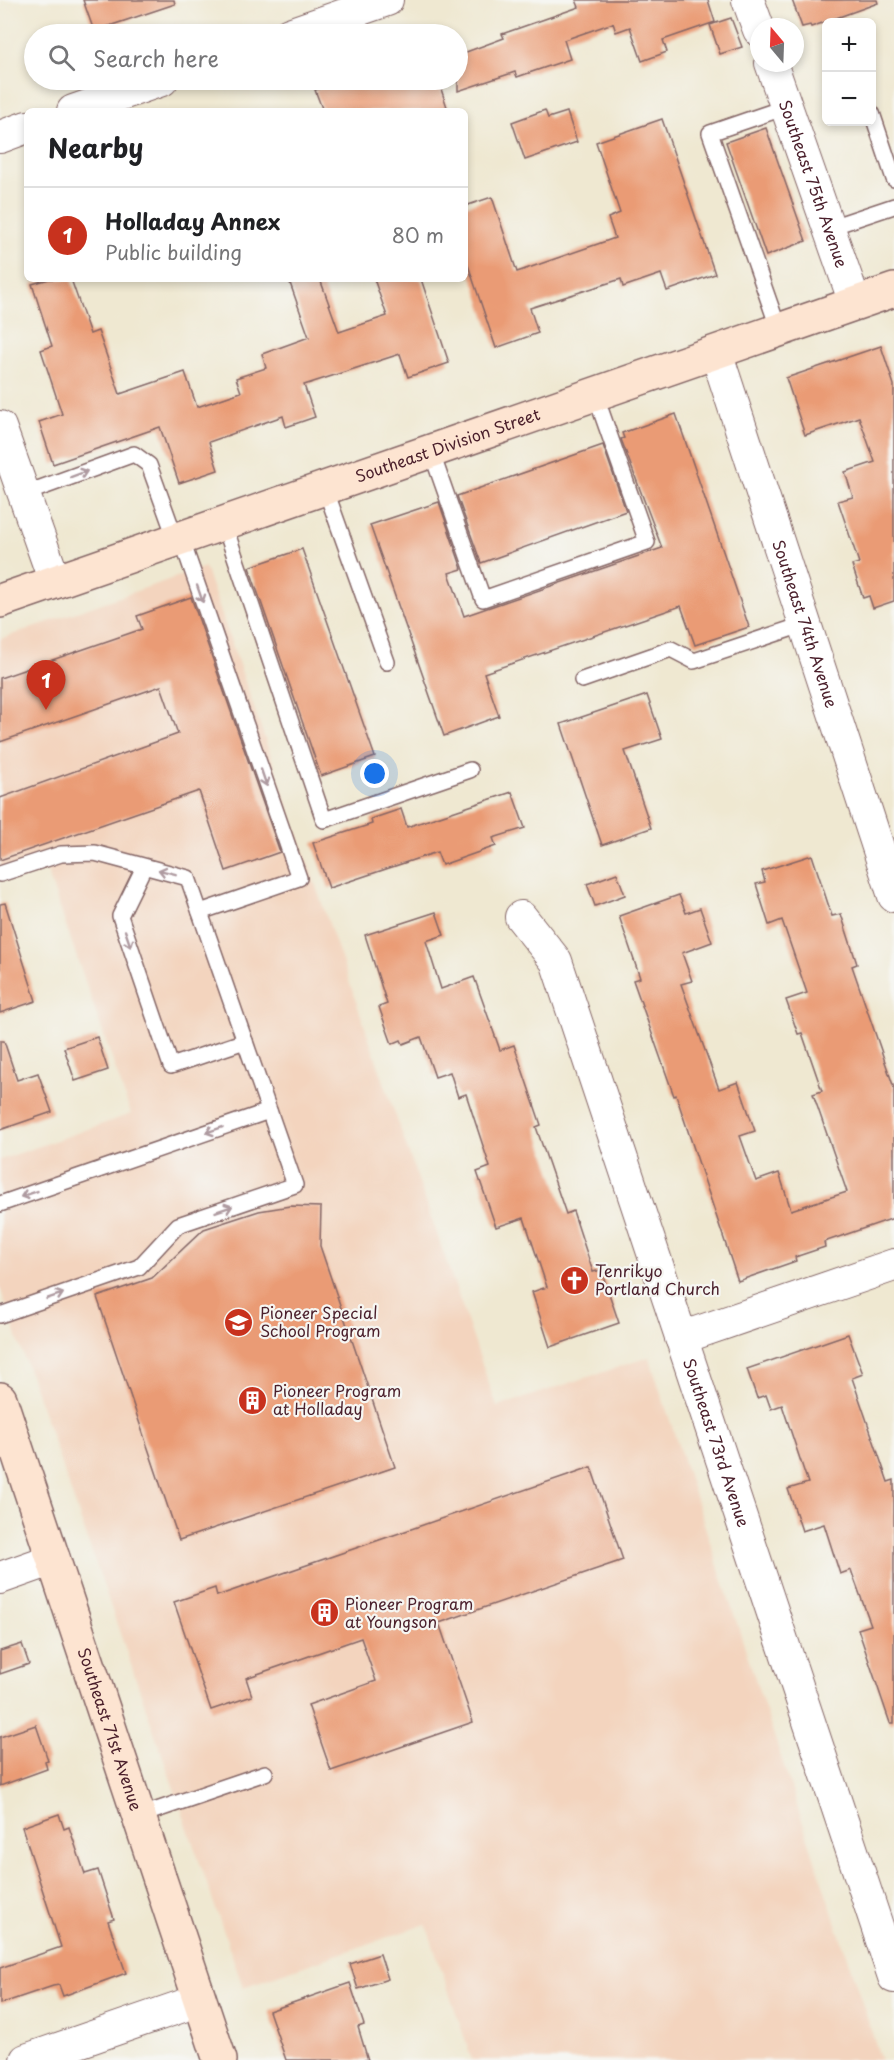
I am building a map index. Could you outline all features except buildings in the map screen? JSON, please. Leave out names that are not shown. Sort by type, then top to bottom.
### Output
[{"type":"main road","name":"Southeast Division Street","points":[[0,601],[894,290]]},
{"type":"main road","name":"Southeast 71st Avenue","points":[[0,1399],[220,2060]]},
{"type":"street","points":[[319,24],[387,0]]},
{"type":"street","points":[[748,0],[755,18]]},
{"type":"street","name":"Southeast 75th Avenue","points":[[774,72],[855,303]]},
{"type":"street","points":[[82,108],[133,90]]},
{"type":"street","points":[[0,137],[24,128]]},
{"type":"street","name":"Southeast 74th Avenue","points":[[716,352],[894,896]]},
{"type":"street","points":[[0,427],[55,582]]},
{"type":"street","name":"Southeast 73rd Avenue","points":[[521,917],[556,961],[894,1977]]},
{"type":"street","points":[[681,1338],[894,1265]]},
{"type":"street","points":[[0,1578],[54,1560]]},
{"type":"street","points":[[26,2060],[200,2000]]},
{"type":"lane","points":[[779,330],[710,133],[786,107]]},
{"type":"lane","points":[[876,125],[894,179]]},
{"type":"lane","points":[[828,228],[894,206]]},
{"type":"lane","points":[[431,451],[483,599],[494,596],[647,542],[595,394]]},
{"type":"lane","points":[[24,494],[134,454],[149,465],[178,539],[298,878],[200,912]]},
{"type":"lane","points":[[325,488],[387,662]]},
{"type":"lane","points":[[224,524],[324,820],[470,770]]},
{"type":"lane","points":[[582,680],[671,649],[694,662],[805,624]]},
{"type":"lane","points":[[0,874],[61,854],[95,853],[188,878],[295,1185],[178,1225],[139,1268],[0,1315]]},
{"type":"lane","points":[[144,867],[120,916],[171,1066],[245,1041]]},
{"type":"lane","points":[[0,1204],[269,1111]]},
{"type":"lane","points":[[139,1816],[265,1773]]},
{"type":"shaded area","name":"Pioneer Special School Program","points":[[205,567],[497,1407],[649,1357],[881,2060],[472,2060],[426,1924],[243,1987],[0,1288],[0,1160],[131,1114],[45,865],[0,880],[0,639]]},
{"type":"place","name":"Holladay Annex","points":[[46,710]]},
{"type":"place","name":"Tenrikyo Portland Church","points":[[574,1280]]},
{"type":"place","name":"Pioneer Special School Program","points":[[239,1322]]},
{"type":"place","name":"Pioneer Program at Holladay","points":[[252,1400]]},
{"type":"place","name":"Pioneer Program at Youngson","points":[[324,1613]]}]
